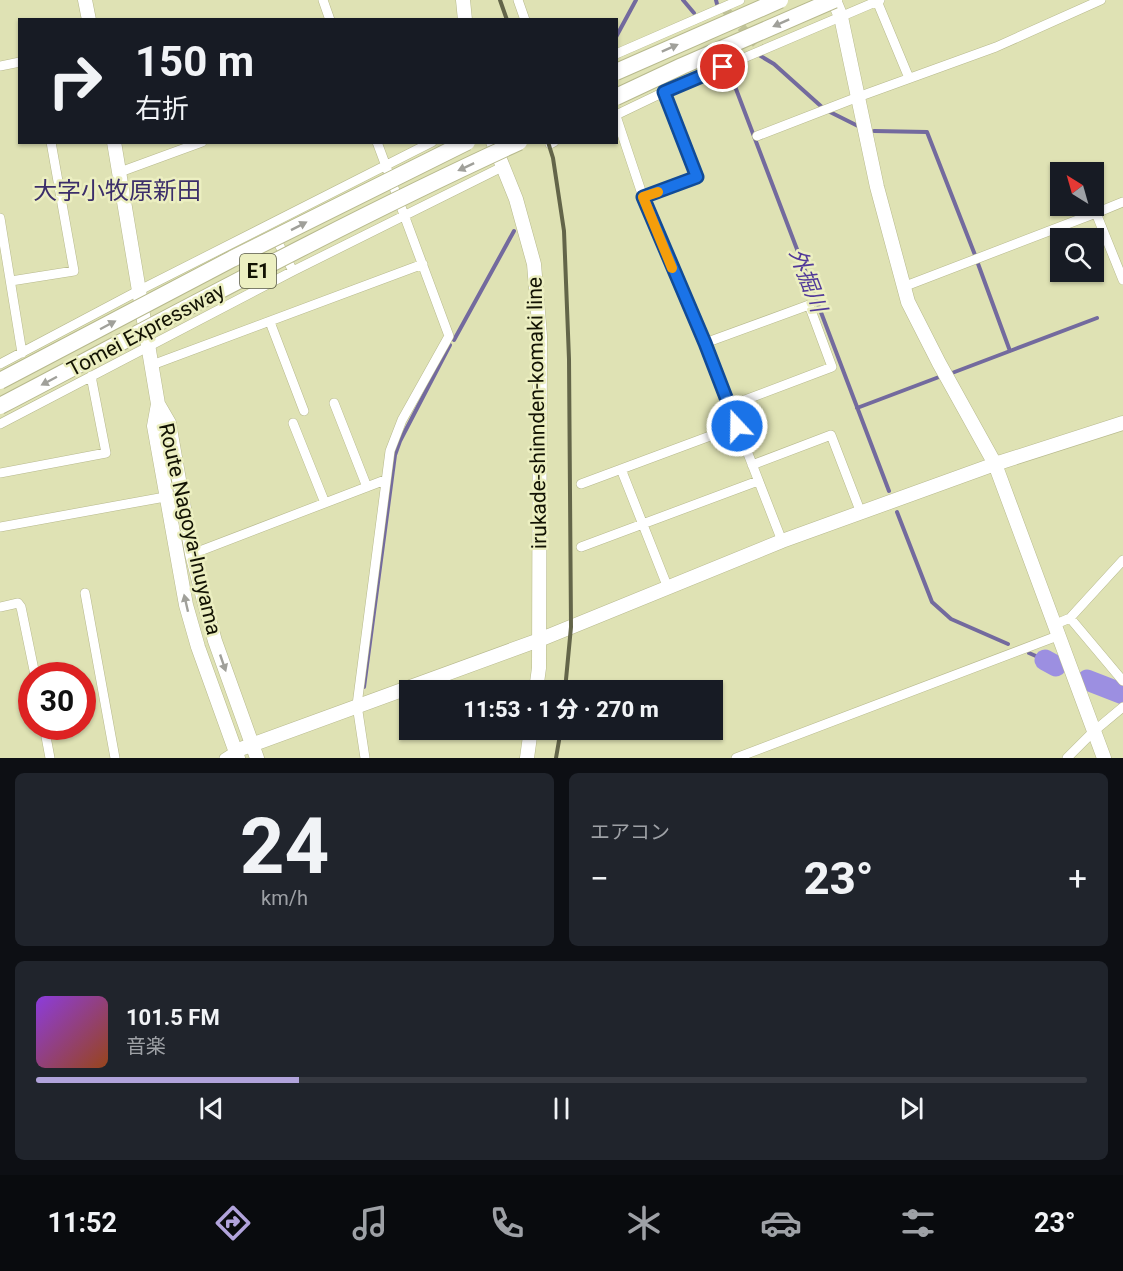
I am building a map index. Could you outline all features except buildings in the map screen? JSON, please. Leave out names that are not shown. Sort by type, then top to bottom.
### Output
[{"type":"highway","points":[[618,71],[780,0]]},
{"type":"highway","points":[[618,96],[834,0]]},
{"type":"highway","name":"Tomei Expressway","points":[[0,381],[232,260],[463,144]]},
{"type":"highway","name":"Tomei Expressway","points":[[0,406],[242,279],[437,180],[515,144]]},
{"type":"street","points":[[84,0],[88,18]]},
{"type":"street","points":[[323,0],[329,18]]},
{"type":"street","points":[[463,0],[465,18]]},
{"type":"street","points":[[518,0],[524,18]]},
{"type":"street","points":[[618,53],[740,0]]},
{"type":"street","points":[[834,0],[841,16],[877,187],[908,302],[995,464],[1104,758]]},
{"type":"street","points":[[757,136],[996,47],[1101,0]]},
{"type":"street","points":[[618,114],[664,92],[878,1],[909,78]]},
{"type":"street","points":[[0,66],[18,62]]},
{"type":"street","points":[[643,197],[697,177],[664,92]]},
{"type":"street","points":[[618,121],[643,197],[705,343],[782,541]]},
{"type":"street","points":[[11,280],[74,271],[51,144]]},
{"type":"street","name":"Route Nagoya-Inuyama","points":[[114,144],[158,404],[154,426],[165,497],[186,604],[232,756]]},
{"type":"street","points":[[120,172],[197,144]]},
{"type":"street","points":[[366,758],[357,705],[390,451],[402,420],[449,336],[378,144]]},
{"type":"street","points":[[0,364],[138,291],[428,144]]},
{"type":"street","name":"irukade-shinnden-komaki line","points":[[494,144],[516,199],[534,264],[540,336],[537,680]]},
{"type":"street","points":[[0,424],[293,271],[502,167]]},
{"type":"street","points":[[1104,210],[1123,202]]},
{"type":"street","points":[[903,287],[1088,216]]},
{"type":"street","points":[[1097,216],[1123,280]]},
{"type":"street","points":[[0,218],[22,353]]},
{"type":"street","points":[[268,225],[293,271]]},
{"type":"street","points":[[152,365],[423,264]]},
{"type":"street","points":[[705,343],[809,305],[832,367],[729,406]]},
{"type":"street","points":[[270,322],[304,411]]},
{"type":"street","points":[[0,473],[106,453],[91,376]]},
{"type":"street","points":[[334,403],[367,487]]},
{"type":"street","name":"Route Nagoya-Inuyama","points":[[158,404],[169,423],[192,554],[215,641],[256,758]]},
{"type":"street","points":[[294,423],[325,503]]},
{"type":"street","points":[[232,756],[251,744],[539,640],[782,541],[995,464],[1123,423]]},
{"type":"street","points":[[581,484],[737,426]]},
{"type":"street","points":[[752,465],[831,435],[861,513]]},
{"type":"street","points":[[621,469],[668,588]]},
{"type":"street","points":[[192,554],[385,480]]},
{"type":"street","points":[[581,547],[758,481]]},
{"type":"street","points":[[0,527],[165,497]]},
{"type":"street","points":[[736,758],[1058,630],[1123,560]]},
{"type":"street","points":[[85,594],[116,758]]},
{"type":"street","points":[[0,607],[18,603],[21,607],[32,662]]},
{"type":"street","points":[[1070,618],[1123,681]]},
{"type":"street","points":[[1067,758],[1123,707]]},
{"type":"street","points":[[47,740],[51,758]]},
{"type":"street","points":[[527,758],[529,740]]},
{"type":"waterway","points":[[618,33],[636,0]]},
{"type":"waterway","name":"外掘川","points":[[683,0],[694,13]]},
{"type":"waterway","points":[[716,0],[717,4]]},
{"type":"waterway","points":[[759,55],[774,64],[823,108]]},
{"type":"waterway","name":"外掘川","points":[[728,68],[889,491]]},
{"type":"waterway","points":[[828,111],[858,126]]},
{"type":"waterway","points":[[874,131],[927,132],[975,255]]},
{"type":"waterway","points":[[454,340],[514,231]]},
{"type":"waterway","points":[[952,373],[1010,351],[977,261]]},
{"type":"waterway","points":[[1010,351],[1097,318]]},
{"type":"waterway","points":[[364,687],[395,455],[450,345]]},
{"type":"waterway","points":[[857,408],[939,377]]},
{"type":"waterway","name":"外掘川","points":[[897,512],[932,602],[951,619],[1008,644]]},
{"type":"waterway","name":"外掘川","points":[[1029,653],[1045,660]]},
{"type":"waterway","name":"外掘川","points":[[1045,660],[1056,666]]},
{"type":"waterway","name":"外掘川","points":[[1087,680],[1123,694]]},
{"type":"tunnel","points":[[723,7],[762,50]]},
{"type":"railway","points":[[500,0],[506,18]]},
{"type":"railway","points":[[549,144],[553,158],[564,231],[569,359],[571,627],[566,680]]},
{"type":"railway","points":[[556,758],[559,740]]},
{"type":"slow traffic","points":[[658,192],[643,197],[672,268]]},
{"type":"district","name":"大字小牧原新田","points":[[117,191]]},
{"type":"route","points":[[723,67],[664,92],[697,177],[643,197],[705,343],[737,426]]}]
